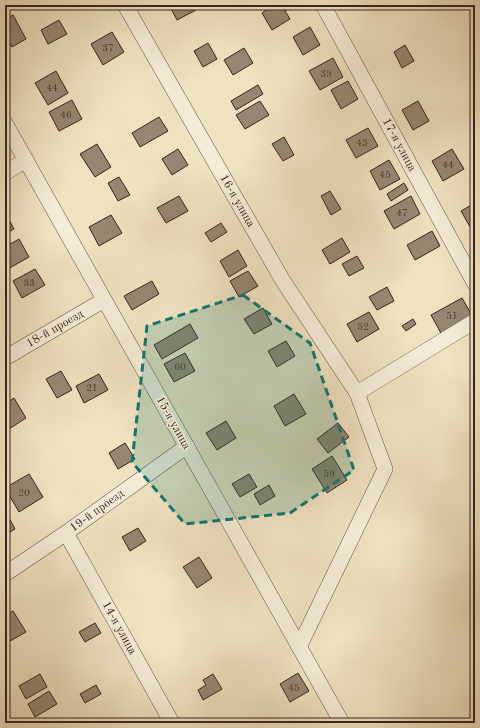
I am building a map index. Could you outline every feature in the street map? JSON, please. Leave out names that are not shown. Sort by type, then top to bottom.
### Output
[{"type":"street","name":"16-я улица","points":[[125,5],[283,282],[357,393],[385,469],[299,648]]},
{"type":"street","name":"17-я улица","points":[[323,5],[475,284]]},
{"type":"street","name":"15-я улица","points":[[5,122],[342,723]]},
{"type":"street","points":[[5,173],[26,160]]},
{"type":"street","name":"18-й проезд","points":[[5,358],[104,300]]},
{"type":"street","points":[[357,393],[475,321]]},
{"type":"street","name":"19-й проезд","points":[[5,574],[66,533],[187,446]]},
{"type":"street","name":"14-я улица","points":[[66,533],[172,723]]},
{"type":"highlighted area","points":[[243,295],[310,343],[354,470],[290,513],[185,524],[132,462],[147,326]]},
{"type":"building","points":[[169,5],[193,5],[196,10],[177,20]]},
{"type":"building","points":[[274,5],[289,5],[290,8],[285,11],[290,19],[272,30],[262,13]]},
{"type":"building","points":[[13,15],[26,39],[12,47],[5,34],[5,19]]},
{"type":"building","points":[[59,20],[67,34],[48,44],[41,30]]},
{"type":"building","points":[[310,27],[320,45],[303,55],[293,37]]},
{"type":"building","points":[[112,32],[124,52],[103,65],[91,44]]},
{"type":"building","points":[[208,43],[217,59],[203,67],[194,51]]},
{"type":"building","points":[[405,45],[414,61],[402,68],[394,52]]},
{"type":"building","points":[[244,48],[253,63],[233,75],[224,60]]},
{"type":"building","points":[[333,58],[343,77],[320,90],[309,71]]},
{"type":"building","points":[[56,71],[68,93],[48,105],[35,83]]},
{"type":"building","points":[[348,81],[358,99],[341,109],[331,90]]},
{"type":"building","points":[[258,85],[263,94],[236,110],[231,101]]},
{"type":"building","points":[[72,100],[82,119],[59,131],[49,112]]},
{"type":"building","points":[[260,101],[269,115],[245,129],[236,115]]},
{"type":"building","points":[[418,101],[429,121],[413,130],[402,110]]},
{"type":"building","points":[[159,117],[168,131],[140,147],[132,133]]},
{"type":"building","points":[[368,128],[378,146],[356,158],[346,140]]},
{"type":"building","points":[[284,137],[294,155],[283,161],[272,144]]},
{"type":"building","points":[[97,144],[111,167],[95,177],[80,154]]},
{"type":"building","points":[[178,149],[188,165],[172,175],[162,159]]},
{"type":"building","points":[[452,149],[464,169],[443,181],[432,161]]},
{"type":"building","points":[[389,160],[400,179],[380,190],[370,171]]},
{"type":"building","points":[[119,177],[130,195],[118,201],[108,183]]},
{"type":"building","points":[[404,183],[408,190],[391,201],[387,194]]},
{"type":"building","points":[[330,191],[341,209],[331,215],[321,196]]},
{"type":"building","points":[[179,196],[188,211],[166,223],[157,208]]},
{"type":"building","points":[[411,196],[420,214],[394,229],[384,211]]},
{"type":"building","points":[[475,203],[475,231],[473,232],[461,211]]},
{"type":"building","points":[[5,213],[14,229],[5,234]]},
{"type":"building","points":[[111,215],[122,233],[99,246],[89,227]]},
{"type":"building","points":[[221,223],[227,232],[211,242],[205,233]]},
{"type":"building","points":[[432,231],[440,246],[415,260],[407,245]]},
{"type":"building","points":[[342,238],[350,252],[330,264],[322,250]]},
{"type":"building","points":[[19,239],[29,257],[8,269],[5,264],[5,247]]},
{"type":"building","points":[[238,250],[247,266],[229,277],[220,261]]},
{"type":"building","points":[[357,256],[364,268],[349,276],[342,264]]},
{"type":"building","points":[[35,269],[45,285],[22,298],[13,281]]},
{"type":"building","points":[[248,271],[258,286],[239,297],[230,281]]},
{"type":"building","points":[[152,281],[159,294],[132,310],[124,296]]},
{"type":"building","points":[[387,287],[394,301],[377,310],[369,297]]},
{"type":"building","points":[[462,298],[473,317],[442,335],[431,315]]},
{"type":"building","points":[[263,308],[272,324],[254,334],[244,319]]},
{"type":"building","points":[[369,312],[379,329],[357,342],[347,324]]},
{"type":"building","points":[[413,319],[416,324],[406,331],[402,326]]},
{"type":"building","points":[[190,324],[198,338],[162,359],[154,345]]},
{"type":"building","points":[[286,341],[295,356],[277,367],[268,351]]},
{"type":"building","points":[[185,353],[195,371],[174,382],[164,364]]},
{"type":"building","points":[[61,371],[72,390],[57,398],[46,379]]},
{"type":"building","points":[[99,374],[108,390],[84,403],[76,386]]},
{"type":"building","points":[[294,394],[306,414],[285,426],[274,406]]},
{"type":"building","points":[[14,398],[26,418],[9,429],[5,423],[5,404]]},
{"type":"building","points":[[226,421],[236,438],[217,450],[206,433]]},
{"type":"building","points":[[338,423],[349,437],[328,453],[317,439]]},
{"type":"building","points":[[125,443],[135,459],[118,469],[109,453]]},
{"type":"building","points":[[332,456],[347,480],[327,493],[312,469]]},
{"type":"building","points":[[29,474],[43,497],[19,512],[5,488]]},
{"type":"building","points":[[249,474],[257,487],[240,497],[232,484]]},
{"type":"building","points":[[269,485],[275,496],[260,505],[254,494]]},
{"type":"building","points":[[5,510],[15,529],[5,535]]},
{"type":"building","points":[[138,528],[146,541],[130,551],[122,537]]},
{"type":"building","points":[[199,557],[212,578],[197,588],[183,567]]},
{"type":"building","points":[[13,611],[26,632],[10,641],[5,632],[5,615]]},
{"type":"building","points":[[95,623],[101,633],[85,642],[79,632]]},
{"type":"building","points":[[298,673],[309,691],[290,702],[280,684]]},
{"type":"building","points":[[40,674],[47,687],[26,699],[19,686]]},
{"type":"building","points":[[213,674],[222,689],[203,700],[198,690],[206,685],[203,680]]},
{"type":"building","points":[[96,685],[101,694],[85,703],[80,694]]},
{"type":"building","points":[[49,691],[57,704],[35,717],[28,704]]}]
